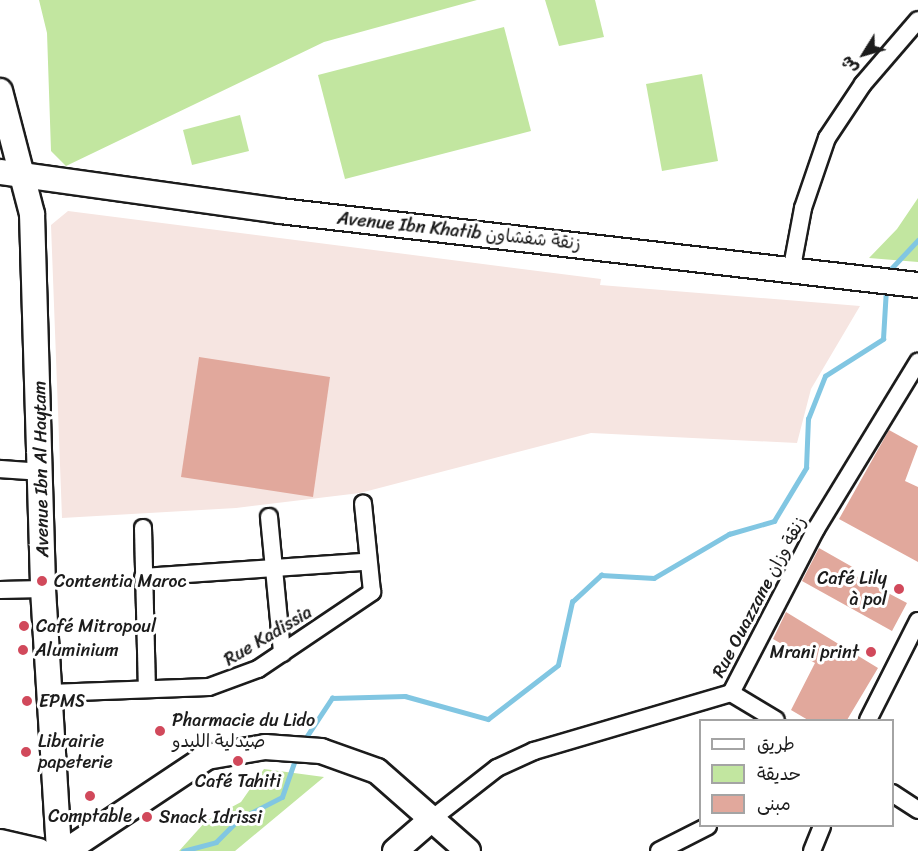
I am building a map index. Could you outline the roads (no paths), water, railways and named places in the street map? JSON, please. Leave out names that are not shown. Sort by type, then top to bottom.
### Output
[{"type":"street","points":[[792,267],[803,208],[827,138],[857,92],[918,20]]},
{"type":"street","name":"Avenue Ibn Al Haytam","points":[[0,91],[25,175],[32,214],[42,472],[43,590],[59,851]]},
{"type":"street","name":"Avenue Ibn Khatib زنقة شفشاون","points":[[0,172],[292,212],[792,267],[918,285]]},
{"type":"street","name":"Rue Ouazzane زنقة وزان","points":[[433,818],[497,768],[534,751],[730,693],[816,529],[918,362]]},
{"type":"street","points":[[0,469],[42,472]]},
{"type":"street","name":"Rue Kadissia","points":[[50,693],[226,684],[282,653],[372,592],[365,562],[363,503]]},
{"type":"street","points":[[269,517],[272,571],[282,653]]},
{"type":"street","points":[[143,528],[147,688]]},
{"type":"street","points":[[143,577],[272,571],[365,562]]},
{"type":"street","points":[[0,590],[43,590]]},
{"type":"street","points":[[869,719],[918,621]]},
{"type":"street","points":[[730,693],[774,719]]},
{"type":"street","points":[[66,851],[207,757],[265,747],[344,756],[398,784],[468,851]]},
{"type":"street","points":[[894,794],[918,810]]},
{"type":"street","points":[[395,851],[433,818]]},
{"type":"street","points":[[659,851],[704,827]]},
{"type":"street","points":[[812,851],[821,827]]},
{"type":"street","points":[[0,842],[39,851]]},
{"type":"waterway","points":[[887,273],[918,240]]},
{"type":"waterway","points":[[303,742],[332,698],[405,696],[488,719],[558,665],[572,602],[601,575],[654,578],[729,534],[774,521],[806,468],[808,419],[825,376],[883,339],[886,288]]},
{"type":"waterway","points":[[183,851],[216,842],[239,819],[282,797],[296,757]]},
{"type":"place","name":"Contentia Maroc","points":[[42,581]]},
{"type":"place","name":"Café Lily à pol","points":[[899,589]]},
{"type":"place","name":"Café Mitropoul","points":[[24,626]]},
{"type":"place","name":"Aluminium","points":[[23,650]]},
{"type":"place","name":"Mrani print","points":[[871,652]]},
{"type":"place","name":"EPMS","points":[[27,701]]},
{"type":"place","name":"Pharmacie du Lido صيدلية الليدو","points":[[160,731]]},
{"type":"place","name":"Librairie papeterie","points":[[26,752]]},
{"type":"place","name":"Café Tahiti","points":[[238,761]]},
{"type":"place","name":"Comptable","points":[[90,796]]},
{"type":"place","name":"Snack Idrissi","points":[[147,817]]}]
